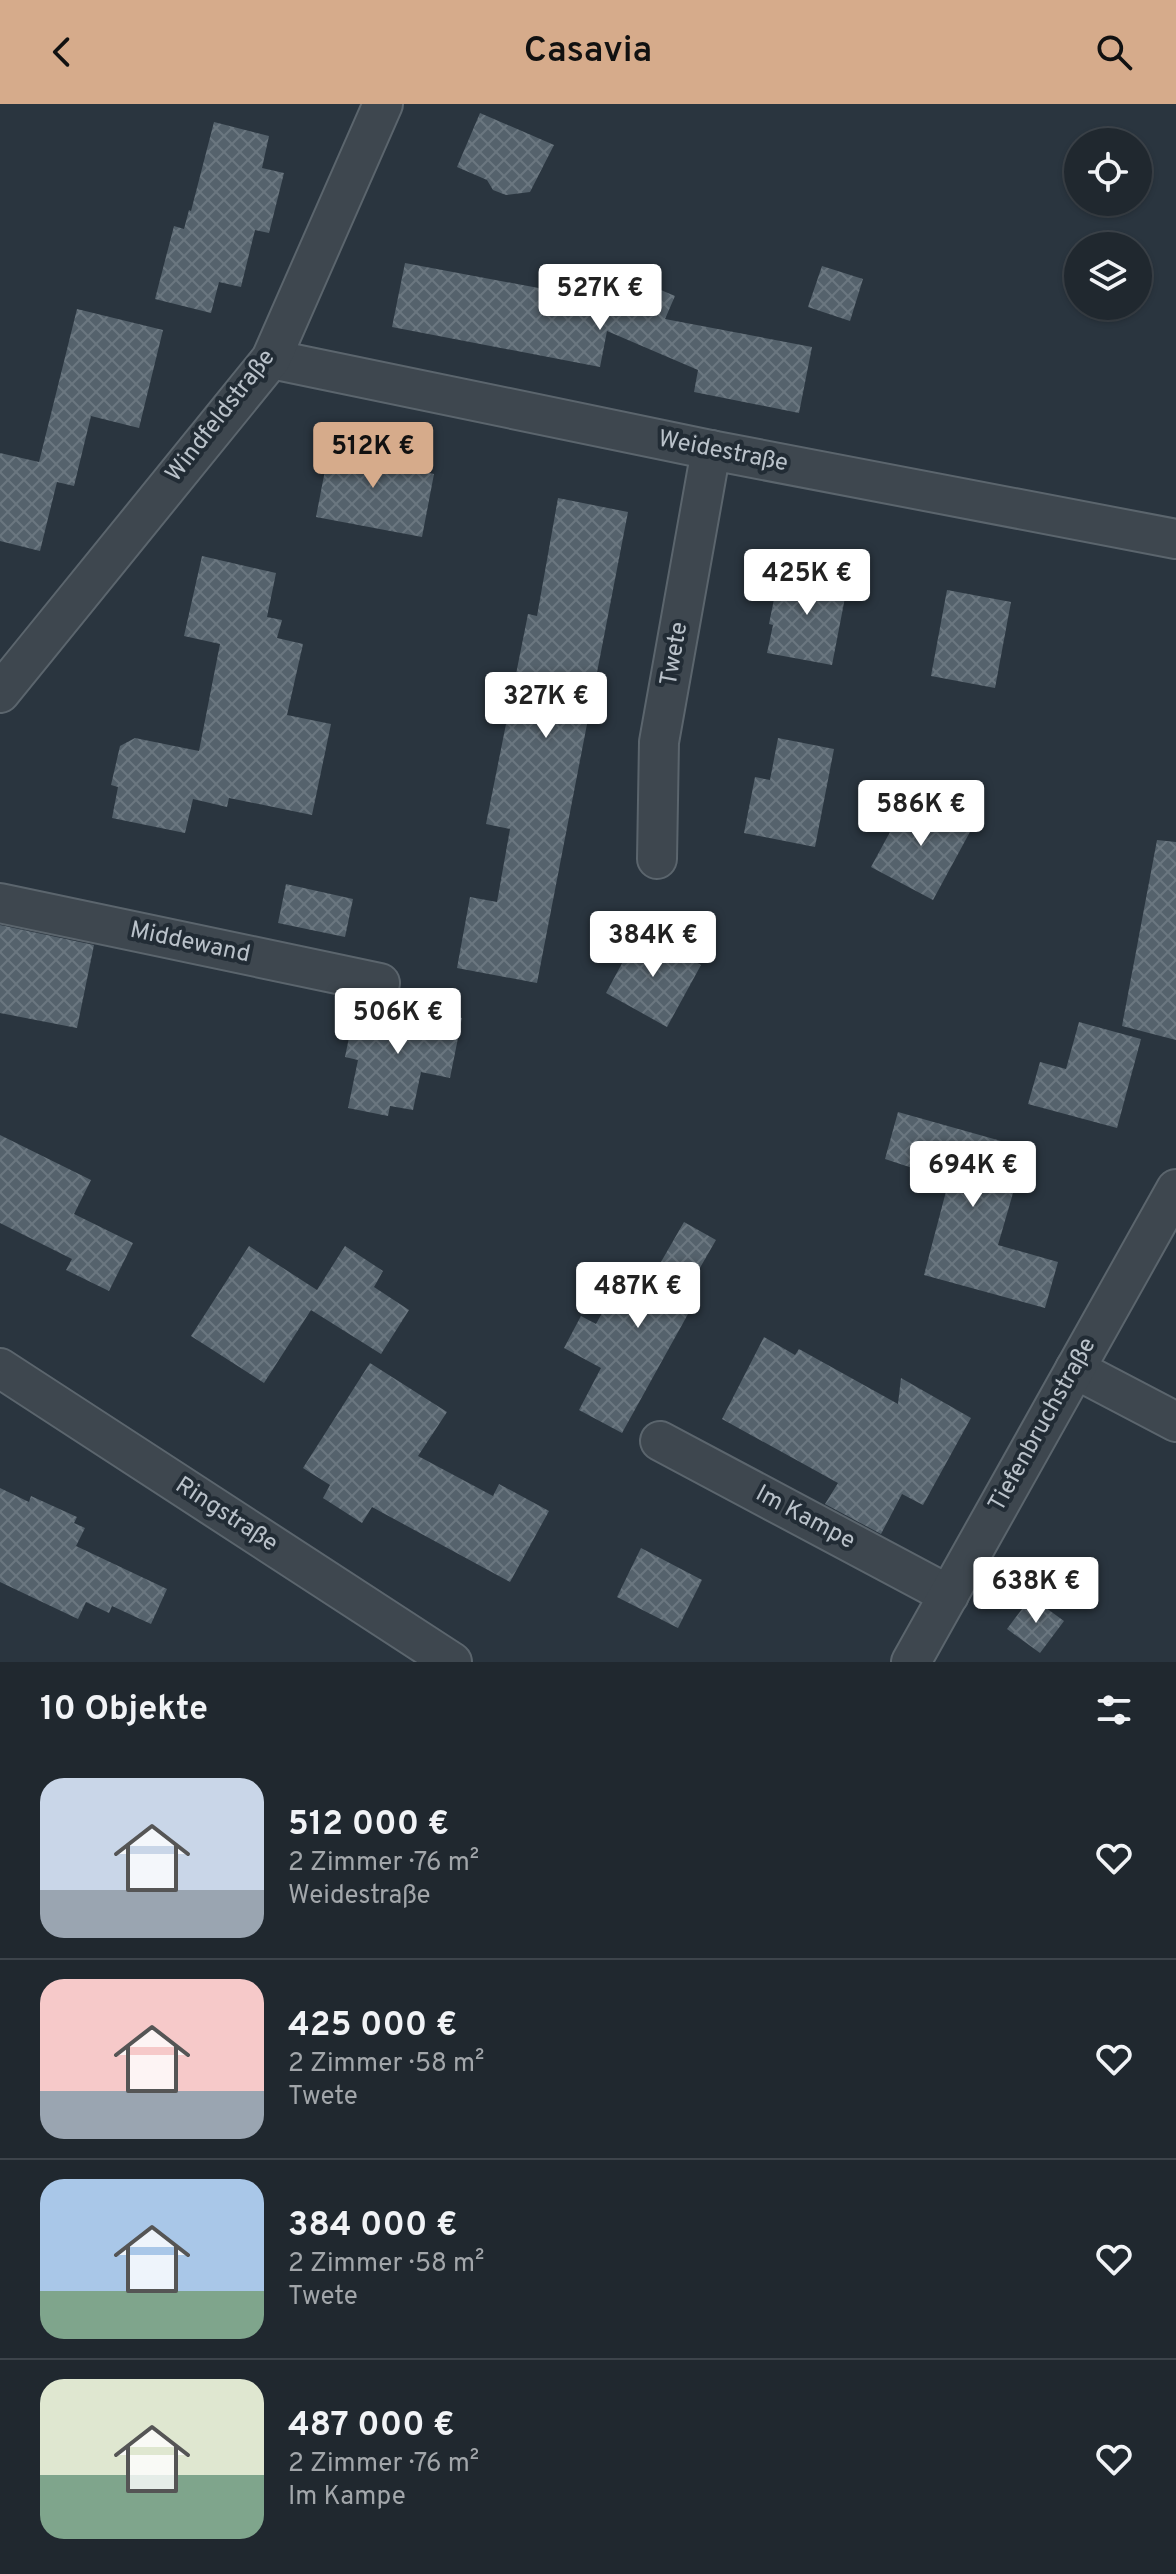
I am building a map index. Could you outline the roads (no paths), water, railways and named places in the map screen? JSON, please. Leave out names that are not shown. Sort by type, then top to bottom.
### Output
[{"type":"street","name":"Windfeldstraße","points":[[0,693],[16,645],[271,359],[383,104]]},
{"type":"street","name":"Weidestraße","points":[[271,359],[711,450],[1176,539]]},
{"type":"street","name":"Twete","points":[[657,859],[659,742],[711,450]]},
{"type":"street","name":"Middewand","points":[[0,903],[380,983]]},
{"type":"street","name":"Tiefenbruchstraße","points":[[911,1662],[1176,1189]]},
{"type":"street","name":"Ringstraße","points":[[0,1368],[452,1662]]},
{"type":"street","points":[[1075,1369],[1176,1422]]},
{"type":"street","name":"Im Kampe","points":[[660,1441],[949,1595]]}]
